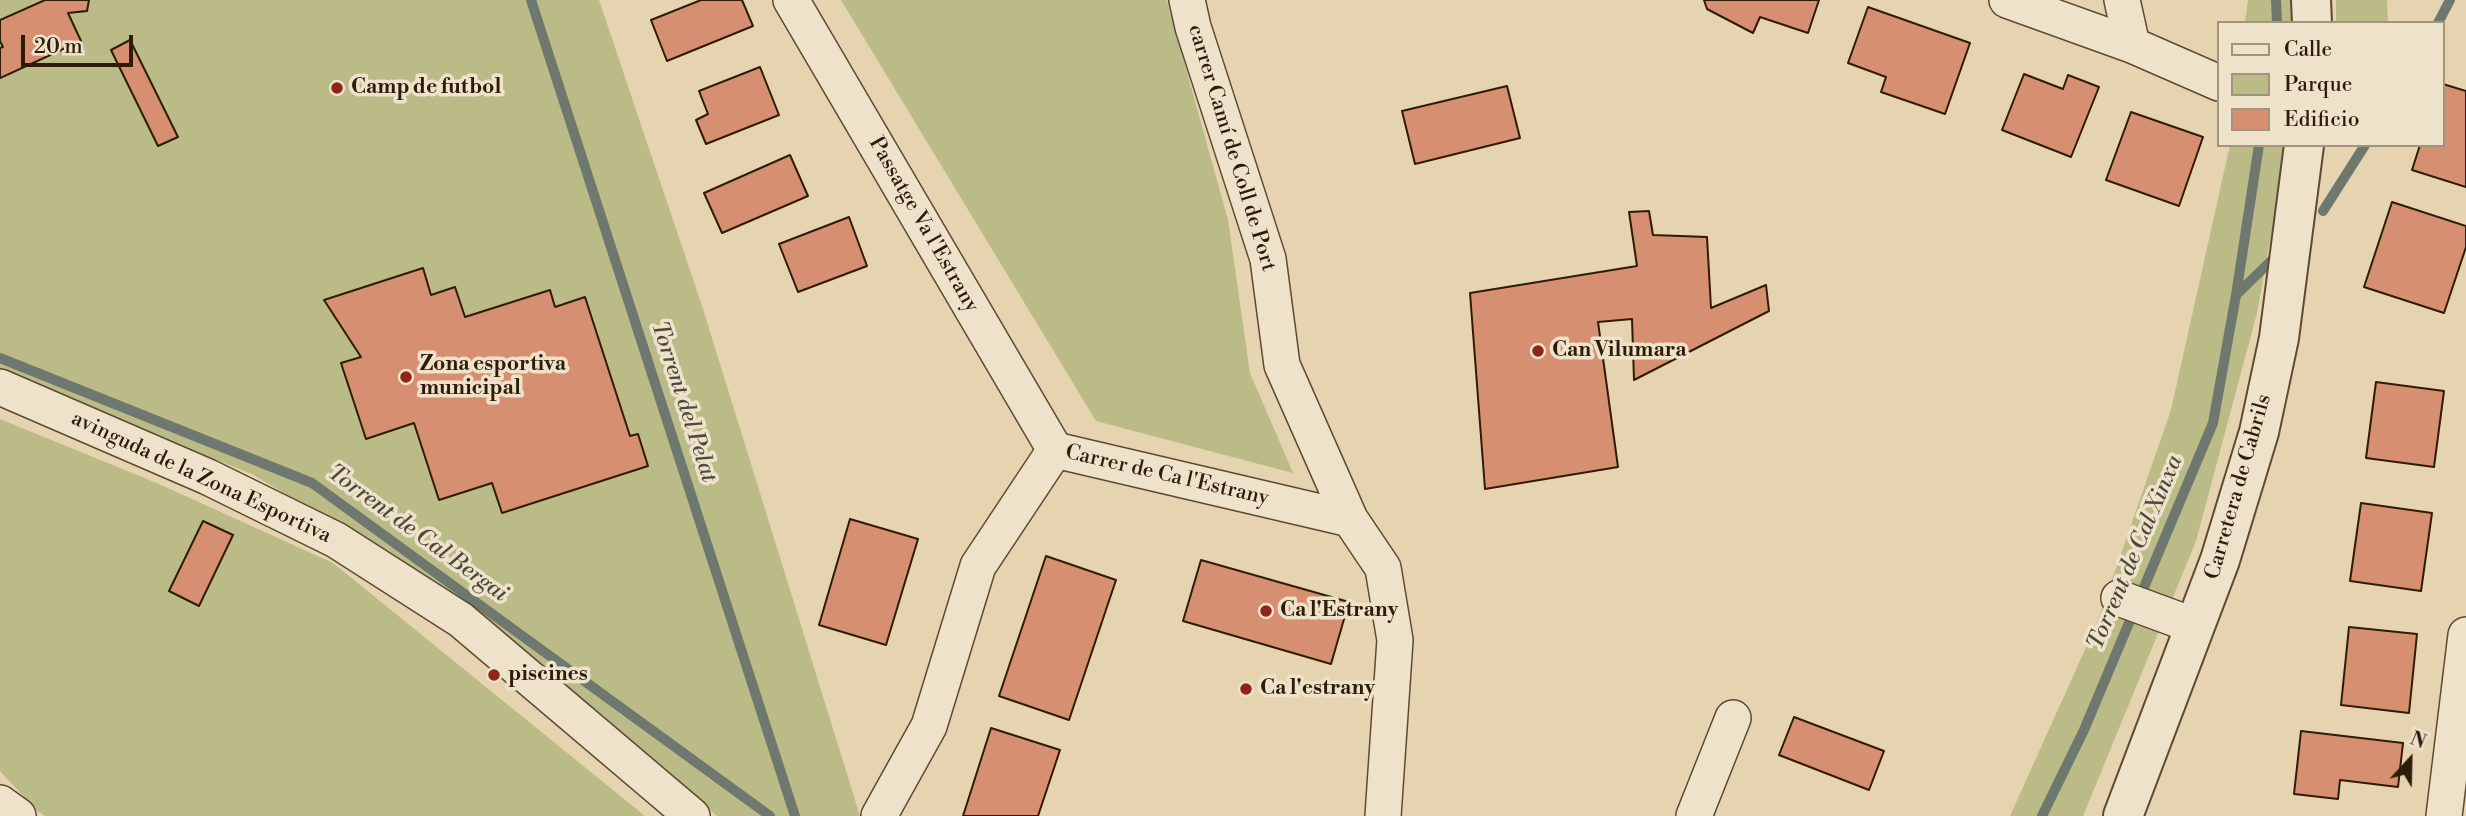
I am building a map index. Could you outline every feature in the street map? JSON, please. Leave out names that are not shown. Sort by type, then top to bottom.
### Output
[{"type":"street","name":"Passatge Va l'Estrany","points":[[791,0],[1055,450]]},
{"type":"street","name":"carrer Camí de Coll de Port","points":[[1187,0],[1268,259],[1282,365],[1350,519],[1383,568],[1395,640],[1383,816]]},
{"type":"street","points":[[2007,0],[2132,44],[2218,83]]},
{"type":"street","points":[[2122,0],[2132,44]]},
{"type":"street","points":[[2311,0],[2312,21]]},
{"type":"street","name":"Carretera de Cabrils","points":[[2123,816],[2178,620],[2220,560],[2259,432],[2279,338],[2304,147]]},
{"type":"street","name":"avinguda de la Zona Esportiva","points":[[0,387],[208,477],[336,540],[461,621],[692,816]]},
{"type":"street","name":"Carrer de Ca l'Estrany","points":[[879,816],[929,726],[978,566],[1055,450],[1350,519]]},
{"type":"street","points":[[2119,598],[2178,620]]},
{"type":"street","points":[[2444,816],[2466,635]]},
{"type":"street","points":[[1694,816],[1733,719]]},
{"type":"street","points":[[0,803],[18,816]]},
{"type":"green space","name":"Zona esportiva municipal","points":[[0,0],[599,0],[703,309],[860,816],[717,816],[552,677],[382,552],[252,474],[0,373]]},
{"type":"green space","points":[[841,0],[1167,0],[1228,220],[1250,373],[1293,473],[1096,421]]},
{"type":"green space","points":[[2248,0],[2292,0],[2294,21],[2245,21]]},
{"type":"green space","points":[[2336,0],[2387,0],[2388,21],[2336,21]]},
{"type":"green space","points":[[2230,147],[2287,147],[2257,313],[2196,541],[2083,816],[2010,816],[2097,623],[2171,410]]},
{"type":"green space","points":[[0,419],[159,484],[333,563],[645,816],[45,816],[35,809],[0,771]]},
{"type":"building","points":[[45,0],[89,0],[87,11],[68,13],[81,41],[0,78],[0,48],[3,47],[0,41],[0,20]]},
{"type":"building","points":[[701,0],[742,0],[753,26],[667,61],[651,20]]},
{"type":"building","points":[[1704,0],[1819,0],[1808,33],[1760,17],[1753,33],[1707,9]]},
{"type":"building","points":[[1868,7],[1970,43],[1945,114],[1881,92],[1886,77],[1848,63]]},
{"type":"building","points":[[130,40],[178,137],[158,146],[111,50]]},
{"type":"building","points":[[760,67],[779,115],[706,144],[696,120],[708,114],[699,91]]},
{"type":"building","points":[[2024,74],[2063,89],[2068,75],[2099,87],[2071,157],[2002,130]]},
{"type":"building","points":[[2445,85],[2466,91],[2466,187],[2412,170],[2419,147],[2445,147]]},
{"type":"building","points":[[1507,86],[1520,138],[1415,164],[1402,111]]},
{"type":"building","points":[[2131,112],[2203,137],[2179,206],[2106,180]]},
{"type":"building","points":[[790,155],[808,196],[722,233],[704,193]]},
{"type":"building","points":[[2392,202],[2466,226],[2466,247],[2444,313],[2364,287]]},
{"type":"building","name":"Can Vilumara","points":[[1649,211],[1653,235],[1707,237],[1711,308],[1766,285],[1769,311],[1634,380],[1632,319],[1598,322],[1618,467],[1485,489],[1470,293],[1637,266],[1629,212]]},
{"type":"building","points":[[849,217],[867,266],[798,292],[779,244]]},
{"type":"building","points":[[423,268],[431,295],[455,287],[465,317],[550,290],[555,307],[585,297],[630,436],[638,434],[648,466],[502,513],[492,483],[439,500],[414,423],[366,439],[341,363],[361,357],[324,300]]},
{"type":"building","points":[[2376,382],[2444,391],[2434,467],[2366,458]]},
{"type":"building","points":[[2361,503],[2432,513],[2421,591],[2350,581]]},
{"type":"building","points":[[850,519],[918,539],[886,645],[819,625]]},
{"type":"building","points":[[203,521],[233,535],[199,606],[169,591]]},
{"type":"building","points":[[1046,556],[1116,580],[1069,720],[999,696]]},
{"type":"building","name":"Ca l'Estrany","points":[[1201,560],[1349,602],[1331,664],[1183,621]]},
{"type":"building","points":[[2349,627],[2417,634],[2409,713],[2341,705]]},
{"type":"building","points":[[1794,717],[1884,751],[1869,790],[1779,755]]},
{"type":"building","points":[[991,728],[1060,750],[1038,816],[963,816]]},
{"type":"building","points":[[2301,731],[2403,743],[2398,787],[2340,780],[2338,799],[2294,794]]},
{"type":"waterway","name":"Torrent del Pelat","points":[[531,0],[795,816]]},
{"type":"waterway","points":[[2276,0],[2277,21]]},
{"type":"waterway","name":"Torrent de Cal Xinxa","points":[[2439,21],[2450,0]]},
{"type":"waterway","name":"Torrent de Cal Xinxa","points":[[2042,816],[2084,730],[2213,423],[2259,147]]},
{"type":"waterway","name":"Torrent de Cal Xinxa","points":[[2323,211],[2364,147]]},
{"type":"waterway","points":[[2236,295],[2272,260]]},
{"type":"waterway","name":"Torrent de Cal Bergai","points":[[0,358],[312,483],[770,816]]},
{"type":"place","name":"Camp de futbol","points":[[337,88]]},
{"type":"place","name":"Can Vilumara","points":[[1538,351]]},
{"type":"place","name":"Zona esportiva municipal","points":[[406,377]]},
{"type":"place","name":"Ca l'Estrany","points":[[1266,611]]},
{"type":"place","name":"piscines","points":[[494,675]]},
{"type":"place","name":"Ca l'estrany","points":[[1246,689]]}]
